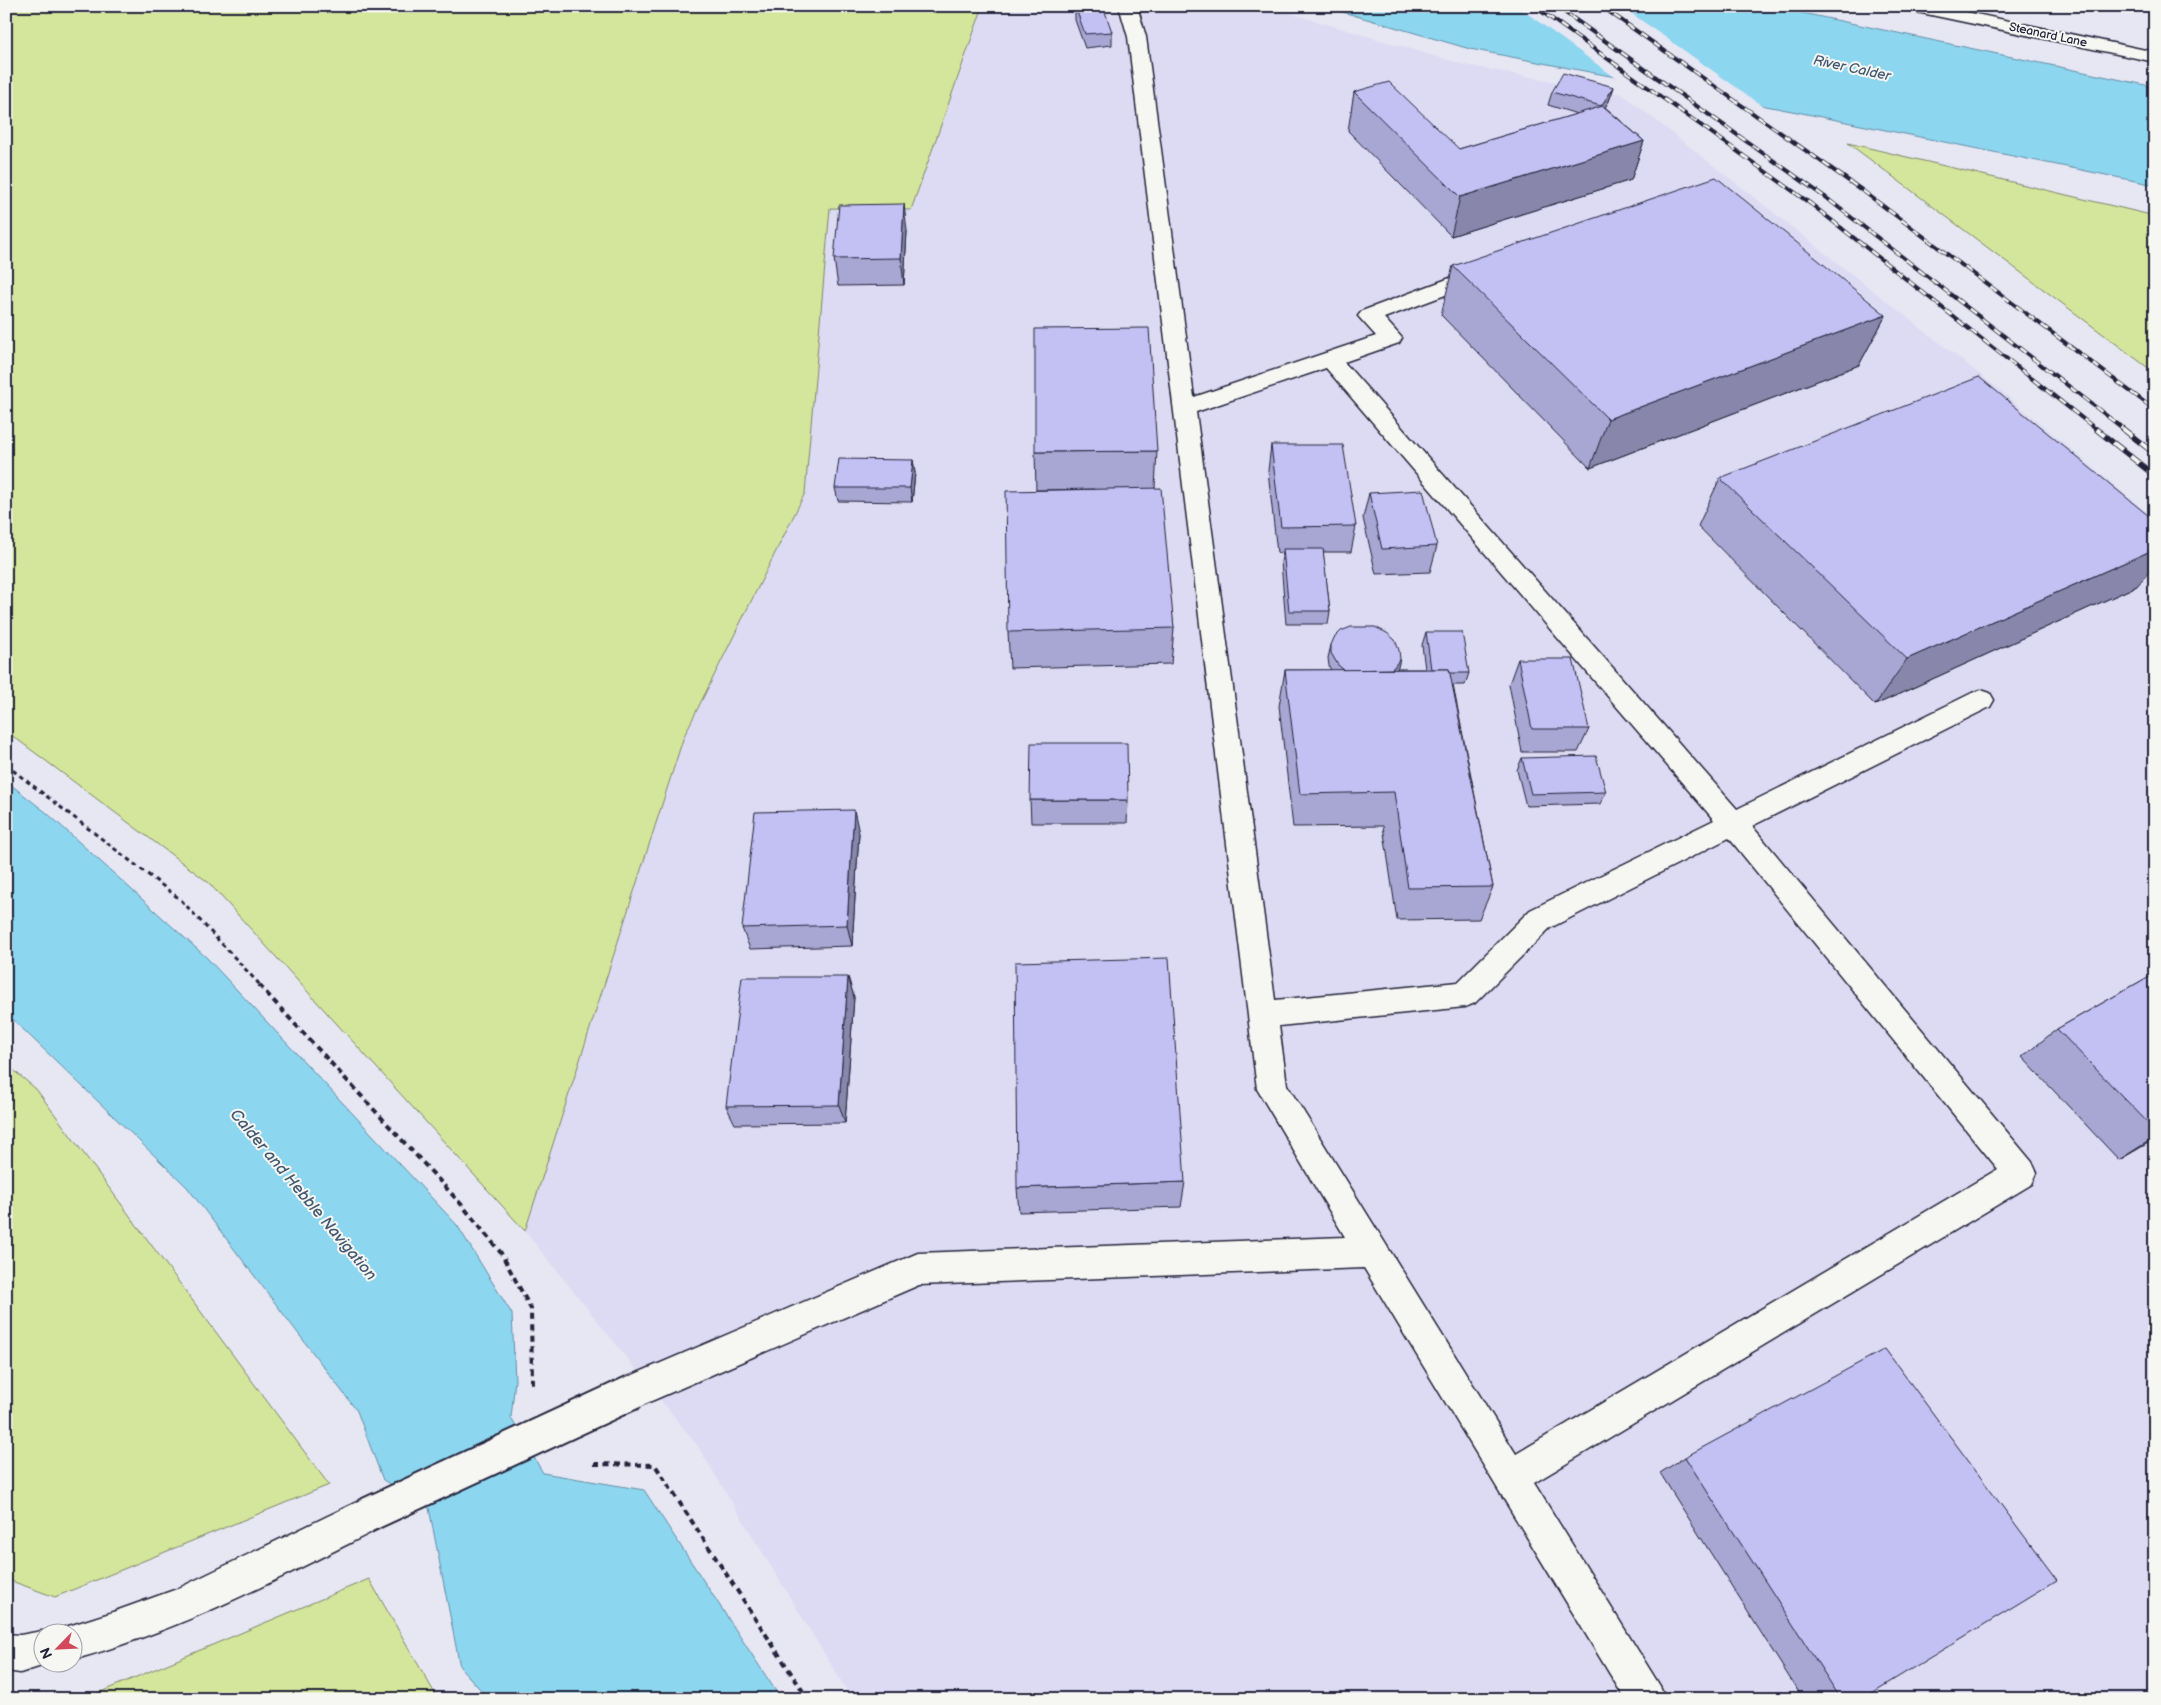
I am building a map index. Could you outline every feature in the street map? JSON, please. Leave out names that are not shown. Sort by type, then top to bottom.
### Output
[{"type":"street","points":[[1128,6],[1137,37],[1272,1089],[1647,1699]]},
{"type":"street","name":"Steanard Lane","points":[[1912,6],[2155,58]]},
{"type":"street","points":[[1185,408],[1391,338],[1369,316],[1481,274]]},
{"type":"street","points":[[1330,359],[1734,824],[2021,1173],[1511,1477]]},
{"type":"street","points":[[1263,1014],[1465,994],[1540,919],[1982,700]]},
{"type":"street","points":[[82,1640],[98,1636],[202,1597],[365,1516],[633,1392],[918,1269],[1372,1252]]},
{"type":"street","points":[[6,1652],[20,1654],[32,1651]]},
{"type":"path","points":[[6,764],[181,900],[461,1204],[501,1253],[531,1308],[532,1395]]},
{"type":"path","points":[[585,1464],[654,1466],[808,1699]]},
{"type":"shaded area","points":[[983,6],[1265,6],[1465,65],[1622,94],[2001,391],[2155,519],[2155,1699],[852,1699],[697,1445],[525,1231],[684,736],[805,493],[830,208],[911,210]]},
{"type":"green space","points":[[6,6],[983,6],[911,210],[830,208],[805,493],[684,736],[525,1231],[208,882],[6,731]]},
{"type":"green space","points":[[1848,143],[2155,216],[2155,373]]},
{"type":"green space","points":[[6,1064],[36,1089],[329,1485],[55,1597],[6,1579]]},
{"type":"green space","points":[[369,1579],[438,1699],[84,1699]]},
{"type":"water","name":"River Calder","points":[[1322,6],[1769,6],[2155,87],[2155,185],[1797,112],[1470,49]]},
{"type":"water","name":"Calder and Hebble Navigation","points":[[6,781],[47,813],[207,958],[457,1225],[512,1314],[515,1380],[511,1418],[543,1473],[644,1490],[781,1699],[489,1699],[460,1667],[429,1508],[383,1480],[357,1411],[187,1187],[6,1013]]},
{"type":"pier","points":[[1517,6],[1621,6],[1767,109],[1620,81]]},
{"type":"building","points":[[1075,6],[1103,6],[1112,32],[1085,34]]},
{"type":"building","points":[[1563,73],[1614,87],[1601,106],[1552,92]]},
{"type":"building","points":[[1389,82],[1459,149],[1603,106],[1644,141],[1460,197],[1354,92]]},
{"type":"building","points":[[1716,177],[1886,315],[1608,419],[1453,266]]},
{"type":"building","points":[[904,204],[901,258],[834,259],[839,205]]},
{"type":"building","points":[[1149,328],[1157,451],[1035,452],[1035,329]]},
{"type":"building","points":[[1979,377],[2155,521],[2155,549],[1907,659],[1720,478]]},
{"type":"building","points":[[1271,445],[1343,445],[1356,526],[1281,527]]},
{"type":"building","points":[[839,459],[913,460],[910,488],[835,488]]},
{"type":"building","points":[[1161,488],[1174,628],[1008,632],[1006,491]]},
{"type":"building","points":[[1423,490],[1437,546],[1382,549],[1369,493]]},
{"type":"building","points":[[1283,549],[1323,549],[1330,611],[1289,611]]},
{"type":"building","points":[[1351,627],[1375,627],[1387,633],[1395,640],[1400,659],[1392,669],[1344,670],[1338,665],[1331,653],[1331,645],[1334,638],[1341,631]]},
{"type":"building","points":[[1426,632],[1462,632],[1469,673],[1450,673],[1449,669],[1431,669]]},
{"type":"building","points":[[1518,659],[1573,659],[1589,729],[1532,729]]},
{"type":"building","points":[[1449,669],[1493,887],[1408,888],[1394,792],[1300,794],[1285,670]]},
{"type":"building","points":[[1031,743],[1127,743],[1128,800],[1030,800]]},
{"type":"building","points":[[1596,756],[1606,792],[1531,794],[1522,758]]},
{"type":"building","points":[[854,810],[847,925],[742,928],[755,812]]},
{"type":"building","points":[[1169,958],[1185,1182],[1017,1188],[1015,962]]},
{"type":"building","points":[[2155,973],[2155,1130],[2057,1029]]},
{"type":"building","points":[[742,977],[848,977],[839,1105],[726,1106]]},
{"type":"building","points":[[1885,1349],[2057,1580],[1862,1699],[1841,1699],[1685,1457]]},
{"type":"railway","points":[[1534,6],[1811,204],[2097,430]]},
{"type":"railway","points":[[1556,6],[1829,200],[2125,430]]},
{"type":"railway","points":[[1601,6],[1863,191],[2155,410]]},
{"type":"railway","points":[[2096,429],[2155,476]]},
{"type":"railway","points":[[2123,429],[2155,454]]}]
